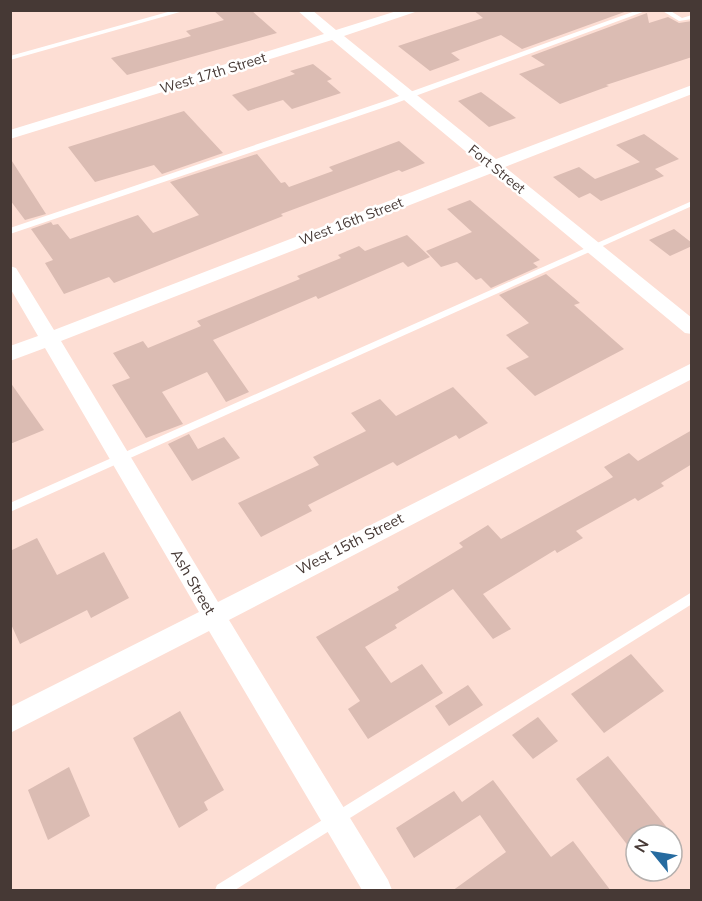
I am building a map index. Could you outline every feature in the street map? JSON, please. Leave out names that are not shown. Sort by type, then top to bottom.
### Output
[{"type":"street","name":"Fort Street","points":[[303,10],[692,327]]},
{"type":"street","name":"West 17th Street","points":[[10,135],[415,10]]},
{"type":"street","name":"West 16th Street","points":[[10,354],[692,89]]},
{"type":"street","name":"Ash Street","points":[[10,272],[378,891]]},
{"type":"street","name":"West 15th Street","points":[[10,721],[692,370]]},
{"type":"lane","points":[[10,58],[184,10]]},
{"type":"lane","points":[[10,231],[407,95],[645,10]]},
{"type":"lane","points":[[664,10],[681,20],[692,17]]},
{"type":"lane","points":[[10,508],[692,203]]},
{"type":"lane","points":[[222,891],[335,818],[692,597]]},
{"type":"building","points":[[213,10],[251,10],[277,33],[127,75],[111,58],[191,36],[186,31],[224,20]]},
{"type":"building","points":[[473,10],[630,10],[522,49],[501,35],[451,53],[460,60],[430,71],[398,46],[483,18]]},
{"type":"building","points":[[647,13],[649,23],[668,17],[679,23],[692,21],[692,57],[606,85],[609,86],[560,104],[519,74],[545,65],[531,56]]},
{"type":"building","points":[[313,64],[332,79],[327,81],[341,93],[292,109],[283,100],[248,111],[232,95],[295,74],[290,71]]},
{"type":"building","points":[[481,92],[516,118],[489,127],[458,101]]},
{"type":"building","points":[[184,111],[223,153],[162,174],[154,165],[95,182],[68,147]]},
{"type":"building","points":[[644,134],[679,159],[655,169],[664,176],[601,201],[590,193],[579,198],[553,177],[579,167],[595,179],[640,162],[616,145]]},
{"type":"building","points":[[399,141],[425,163],[402,172],[399,170],[281,214],[283,216],[114,283],[109,277],[64,294],[45,263],[53,260],[31,229],[51,222],[53,225],[58,224],[70,239],[138,215],[153,233],[199,215],[170,182],[257,154],[281,183],[285,182],[289,187],[333,171],[329,167]]},
{"type":"building","points":[[10,158],[46,214],[25,220],[10,200]]},
{"type":"building","points":[[470,200],[540,260],[533,263],[538,267],[491,288],[481,278],[476,280],[457,262],[441,267],[426,251],[472,232],[447,209]]},
{"type":"building","points":[[674,229],[692,243],[692,246],[670,256],[649,240]]},
{"type":"building","points":[[407,235],[430,257],[408,267],[403,262],[318,299],[316,296],[213,340],[249,392],[226,402],[207,372],[162,392],[183,424],[146,438],[112,385],[130,378],[113,353],[143,341],[148,348],[201,326],[197,321],[300,279],[297,276],[341,258],[338,255],[359,246],[365,251]]},
{"type":"building","points":[[546,274],[580,303],[574,305],[624,349],[535,396],[506,368],[529,357],[506,335],[529,323],[499,295]]},
{"type":"building","points":[[10,382],[44,430],[10,444]]},
{"type":"building","points":[[453,387],[488,423],[459,439],[456,435],[397,466],[393,462],[308,505],[312,511],[261,537],[238,503],[319,465],[313,457],[366,431],[351,413],[380,399],[396,416]]},
{"type":"building","points":[[692,430],[692,464],[661,483],[664,486],[638,501],[635,498],[576,531],[583,538],[557,553],[555,550],[483,594],[511,629],[493,639],[453,589],[395,625],[397,628],[365,647],[391,683],[422,664],[443,693],[368,739],[348,709],[360,701],[316,637],[399,590],[397,587],[463,547],[459,543],[488,525],[501,539],[613,477],[604,467],[629,453],[638,461]]},
{"type":"building","points":[[189,434],[198,449],[224,437],[240,458],[192,481],[168,444]]},
{"type":"building","points":[[37,538],[57,575],[104,552],[129,598],[91,618],[87,610],[20,644],[10,622],[10,551]]},
{"type":"building","points":[[631,654],[664,691],[604,733],[571,694]]},
{"type":"building","points":[[468,685],[483,705],[449,726],[435,706]]},
{"type":"building","points":[[180,711],[224,790],[204,802],[208,810],[179,828],[133,738]]},
{"type":"building","points":[[538,717],[558,741],[533,759],[512,735]]},
{"type":"building","points":[[608,756],[663,823],[624,823],[624,841],[576,779]]},
{"type":"building","points":[[69,767],[90,816],[48,840],[28,790]]},
{"type":"building","points":[[493,780],[551,857],[573,841],[611,891],[452,891],[506,852],[480,815],[414,858],[396,828],[454,791],[462,802]]}]
